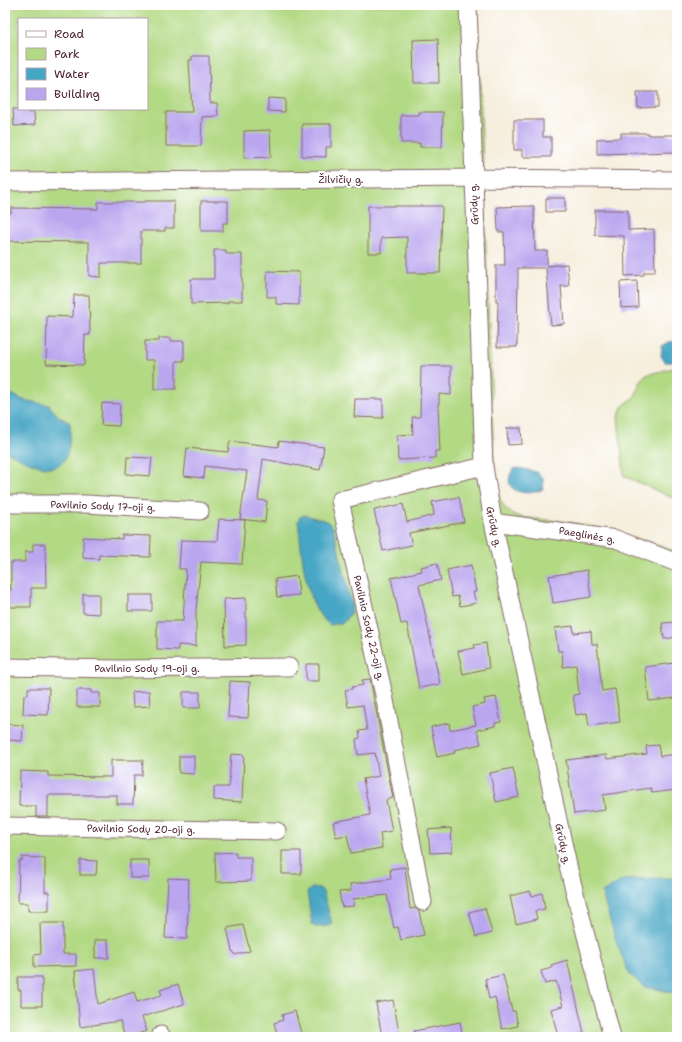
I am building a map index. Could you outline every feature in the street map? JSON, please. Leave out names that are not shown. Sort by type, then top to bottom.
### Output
[{"type":"street","name":"Grūdų g.","points":[[468,5],[484,466],[493,522],[569,870],[612,1037]]},
{"type":"street","name":"Žilvičių g.","points":[[5,182],[473,178],[677,180]]},
{"type":"street","name":"Pavilnio Sodų 22-oji g.","points":[[423,902],[384,695],[340,500],[484,466]]},
{"type":"street","name":"Pavilnio Sodų 17-oji g.","points":[[5,504],[86,504],[200,511]]},
{"type":"street","name":"Paeglinės g.","points":[[493,522],[616,539],[677,563]]},
{"type":"street","name":"Pavilnio Sodų 19-oji g.","points":[[5,666],[119,669],[289,667]]},
{"type":"street","name":"Pavilnio Sodų 20-oji g.","points":[[5,826],[277,831]]},
{"type":"green space","points":[[5,5],[477,5],[494,464],[498,493],[504,506],[515,515],[521,517],[567,522],[586,526],[651,543],[677,552],[677,1037],[5,1037]]},
{"type":"green space","points":[[677,367],[677,500],[624,476],[618,418],[622,407],[635,396],[640,383],[646,375]]},
{"type":"water","points":[[677,341],[677,362],[665,362],[661,356],[662,346],[669,342]]},
{"type":"water","points":[[5,391],[23,400],[49,405],[58,416],[70,423],[69,445],[66,456],[61,463],[54,467],[46,467],[28,462],[10,453],[5,454]]},
{"type":"water","points":[[520,468],[538,473],[543,479],[543,489],[529,493],[516,491],[509,483],[510,477],[513,469]]},
{"type":"water","points":[[304,515],[327,521],[333,527],[352,605],[351,612],[343,623],[330,625],[321,617],[310,592],[303,562],[298,521],[300,517]]},
{"type":"water","points":[[677,878],[677,993],[645,987],[629,974],[617,944],[602,893],[623,880]]},
{"type":"water","points":[[312,888],[320,888],[323,892],[332,923],[329,926],[315,927],[312,924],[307,892]]},
{"type":"building","points":[[438,39],[439,83],[414,83],[413,40]]},
{"type":"building","points":[[192,56],[209,56],[210,103],[217,103],[218,116],[202,117],[201,146],[166,146],[166,112],[192,112],[189,60],[192,60]]},
{"type":"building","points":[[637,92],[658,92],[658,107],[638,108]]},
{"type":"building","points":[[268,98],[285,99],[285,112],[268,111]]},
{"type":"building","points":[[13,109],[28,110],[29,113],[34,112],[35,125],[14,126]]},
{"type":"building","points":[[419,112],[443,112],[442,147],[420,147],[420,143],[401,143],[401,115],[419,115]]},
{"type":"building","points":[[514,120],[543,120],[543,137],[551,137],[551,157],[522,157],[522,150],[514,150]]},
{"type":"building","points":[[302,124],[331,124],[331,147],[326,147],[326,157],[302,156]]},
{"type":"building","points":[[270,130],[271,157],[244,158],[244,131]]},
{"type":"building","points":[[621,133],[677,135],[677,152],[597,154],[597,139],[621,138]]},
{"type":"building","points":[[546,198],[565,198],[565,212],[546,212]]},
{"type":"building","points":[[174,201],[174,228],[165,228],[165,231],[141,231],[141,263],[101,263],[101,277],[89,276],[89,242],[5,241],[5,213],[11,213],[11,208],[98,209],[98,202]]},
{"type":"building","points":[[201,201],[228,201],[228,223],[223,223],[223,231],[201,231]]},
{"type":"building","points":[[368,206],[442,206],[440,273],[407,273],[407,237],[381,238],[381,253],[368,253]]},
{"type":"building","points":[[534,206],[535,251],[547,251],[547,266],[567,264],[569,286],[561,286],[564,324],[551,325],[546,268],[518,268],[517,347],[497,347],[498,301],[496,301],[496,265],[505,265],[504,232],[498,232],[497,207]]},
{"type":"building","points":[[595,210],[628,210],[628,230],[654,229],[655,272],[644,272],[644,275],[625,276],[624,236],[595,235]]},
{"type":"building","points":[[214,250],[226,250],[226,254],[242,254],[242,301],[191,304],[191,279],[214,279]]},
{"type":"building","points":[[267,271],[299,272],[299,305],[276,304],[276,297],[267,297]]},
{"type":"building","points":[[637,281],[638,307],[621,308],[620,282]]},
{"type":"building","points":[[74,295],[89,295],[90,335],[85,335],[84,365],[46,364],[47,316],[73,317]]},
{"type":"building","points":[[159,338],[171,338],[171,341],[184,341],[184,361],[176,361],[176,389],[154,389],[154,360],[145,360],[145,341],[159,341]]},
{"type":"building","points":[[421,366],[451,366],[451,395],[439,394],[440,451],[435,451],[435,458],[398,460],[397,435],[413,434],[412,417],[420,417]]},
{"type":"building","points":[[355,399],[383,399],[383,418],[354,417]]},
{"type":"building","points":[[102,403],[120,404],[119,426],[101,425]]},
{"type":"building","points":[[507,428],[521,428],[522,444],[508,445]]},
{"type":"building","points":[[230,441],[278,447],[279,441],[324,447],[320,470],[263,459],[258,500],[267,501],[265,522],[240,519],[247,471],[205,466],[204,478],[184,476],[187,448],[228,452]]},
{"type":"building","points":[[127,457],[152,458],[150,476],[126,474]]},
{"type":"building","points":[[459,497],[464,522],[409,533],[412,545],[383,551],[374,510],[403,504],[407,522],[434,515],[432,502]]},
{"type":"building","points":[[219,519],[245,520],[242,564],[201,562],[196,610],[196,646],[178,645],[178,650],[157,649],[157,621],[183,621],[186,569],[179,569],[181,540],[217,541]]},
{"type":"building","points":[[122,535],[151,536],[150,557],[99,555],[99,559],[83,558],[83,537],[122,539]]},
{"type":"building","points":[[33,544],[45,544],[46,588],[31,588],[31,607],[5,607],[5,590],[11,590],[11,562],[25,562],[25,552],[33,552]]},
{"type":"building","points":[[437,563],[441,580],[419,585],[440,684],[419,688],[407,623],[401,624],[391,578],[422,571],[421,567]]},
{"type":"building","points":[[471,565],[476,592],[473,592],[476,603],[460,606],[458,596],[452,597],[447,570]]},
{"type":"building","points":[[587,570],[591,597],[553,603],[549,576]]},
{"type":"building","points":[[297,576],[299,595],[277,597],[275,579]]},
{"type":"building","points":[[83,594],[99,594],[99,614],[83,613]]},
{"type":"building","points":[[128,595],[152,595],[152,611],[128,611]]},
{"type":"building","points":[[246,598],[246,645],[225,646],[224,599]]},
{"type":"building","points":[[677,622],[677,637],[664,639],[662,623]]},
{"type":"building","points":[[573,626],[574,633],[591,631],[592,644],[597,644],[602,691],[615,689],[620,722],[589,726],[587,713],[576,715],[573,695],[579,694],[576,665],[563,667],[562,651],[558,651],[555,628]]},
{"type":"building","points":[[486,643],[489,668],[463,674],[458,651],[475,648],[474,645]]},
{"type":"building","points":[[674,663],[677,698],[649,701],[645,667]]},
{"type":"building","points":[[306,664],[319,664],[319,681],[306,681]]},
{"type":"building","points":[[370,679],[393,798],[386,800],[392,831],[380,833],[382,848],[351,853],[347,835],[336,837],[333,822],[370,815],[363,779],[379,776],[375,753],[358,755],[356,739],[360,738],[359,731],[367,730],[363,705],[348,707],[345,690],[363,685],[362,680]]},
{"type":"building","points":[[230,681],[250,682],[248,718],[228,717]]},
{"type":"building","points":[[28,688],[49,688],[48,715],[23,714],[24,695],[28,695]]},
{"type":"building","points":[[77,690],[91,690],[91,693],[100,693],[100,707],[77,707]]},
{"type":"building","points":[[149,691],[150,706],[133,707],[132,692]]},
{"type":"building","points":[[183,692],[200,692],[200,708],[183,708]]},
{"type":"building","points":[[496,697],[501,722],[495,723],[495,726],[477,730],[481,744],[454,750],[455,753],[437,757],[431,727],[449,723],[450,730],[476,725],[472,707],[485,704],[484,699]]},
{"type":"building","points":[[5,724],[23,725],[22,741],[5,740]]},
{"type":"building","points":[[658,745],[660,756],[677,754],[677,790],[652,793],[651,788],[603,795],[605,810],[574,814],[566,760],[606,755],[607,759],[647,754],[646,746]]},
{"type":"building","points":[[231,754],[244,755],[242,802],[214,800],[214,787],[229,787]]},
{"type":"building","points":[[179,756],[194,756],[194,774],[179,773]]},
{"type":"building","points":[[111,760],[143,760],[142,775],[134,775],[133,804],[117,804],[117,795],[48,795],[48,817],[36,817],[36,806],[19,806],[20,771],[48,772],[48,776],[111,777]]},
{"type":"building","points":[[513,768],[519,797],[496,802],[490,773]]},
{"type":"building","points":[[451,828],[452,852],[430,853],[428,830]]},
{"type":"building","points":[[282,851],[301,851],[301,874],[282,874]]},
{"type":"building","points":[[236,852],[236,857],[251,857],[251,881],[216,882],[215,853]]},
{"type":"building","points":[[22,857],[45,858],[45,892],[49,892],[49,911],[28,911],[28,903],[18,903],[19,861],[22,861]]},
{"type":"building","points":[[80,860],[97,861],[96,875],[80,875]]},
{"type":"building","points":[[130,860],[149,860],[149,878],[130,878]]},
{"type":"building","points":[[405,867],[410,909],[415,908],[419,911],[424,935],[401,940],[398,927],[394,928],[387,895],[353,899],[354,906],[342,907],[339,892],[351,891],[350,884],[391,879],[390,869]]},
{"type":"building","points":[[168,878],[189,879],[187,939],[165,938]]},
{"type":"building","points":[[530,891],[532,896],[542,893],[545,909],[535,911],[537,919],[516,924],[510,896]]},
{"type":"building","points":[[485,908],[492,933],[476,937],[469,912]]},
{"type":"building","points":[[40,923],[63,923],[63,954],[76,954],[76,966],[34,967],[34,955],[41,954]]},
{"type":"building","points":[[243,925],[250,951],[235,955],[232,951],[227,928]]},
{"type":"building","points":[[95,940],[108,940],[109,958],[95,958]]},
{"type":"building","points":[[567,960],[584,1033],[568,1037],[558,1037],[551,1009],[563,1006],[556,981],[545,984],[541,971],[552,968],[551,965]]},
{"type":"building","points":[[94,969],[98,1004],[134,992],[137,1002],[162,995],[160,990],[178,984],[184,1004],[142,1017],[147,1031],[128,1037],[125,1037],[120,1021],[80,1027],[75,971]]},
{"type":"building","points":[[503,975],[512,1011],[515,1011],[518,1026],[502,1029],[495,997],[489,999],[485,979]]},
{"type":"building","points":[[18,977],[42,977],[42,1006],[21,1006],[21,990],[18,990]]},
{"type":"building","points":[[393,1000],[400,1037],[382,1037],[376,1003]]},
{"type":"building","points":[[295,1011],[301,1033],[288,1037],[278,1037],[274,1023],[283,1020],[282,1015]]},
{"type":"building","points":[[460,1022],[463,1037],[415,1037],[414,1031]]}]
